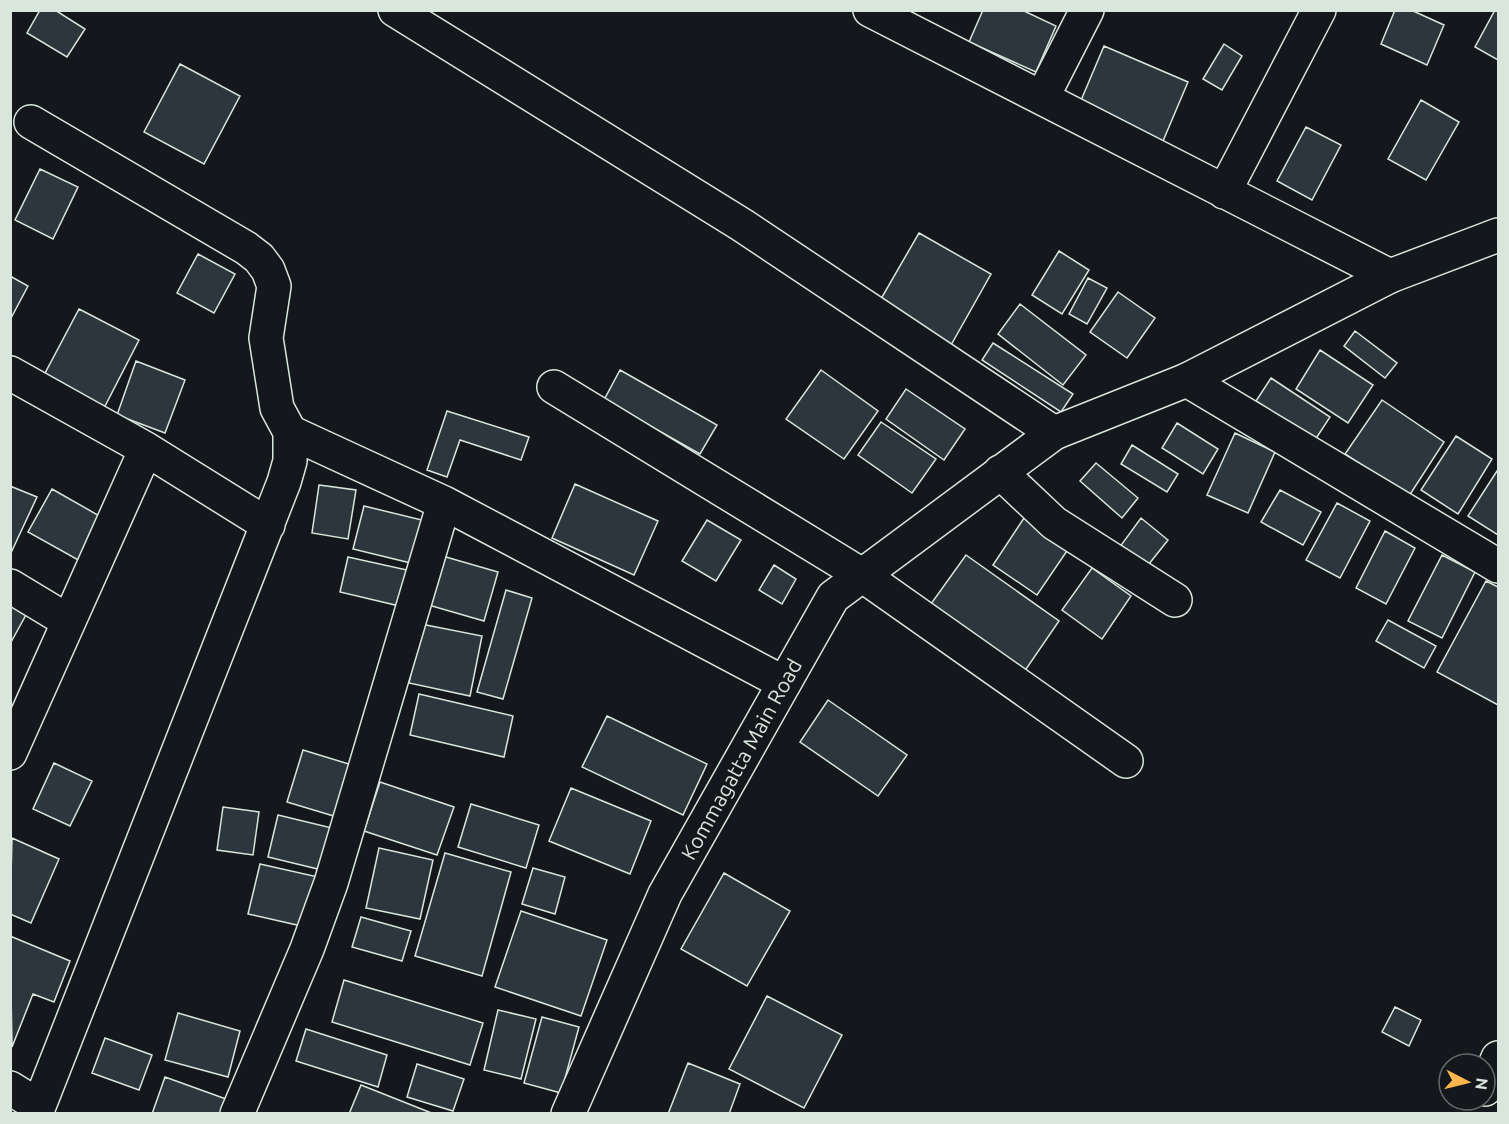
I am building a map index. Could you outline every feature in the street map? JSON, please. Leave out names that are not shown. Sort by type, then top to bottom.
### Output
[{"type":"street","points":[[395,10],[742,225],[1054,433]]},
{"type":"street","points":[[870,10],[1390,276]]},
{"type":"street","points":[[1042,98],[1087,10]]},
{"type":"street","points":[[1224,192],[1319,10]]},
{"type":"street","points":[[10,1088],[38,1110],[268,525],[290,461],[290,432],[277,408],[266,338],[274,286],[268,270],[259,258],[246,248],[31,122]]},
{"type":"street","name":"Kommagatta Main Road","points":[[568,1113],[665,894],[833,597],[1054,433],[1187,380],[1390,276],[1498,235]]},
{"type":"street","points":[[10,373],[146,449],[268,525]]},
{"type":"street","points":[[1187,380],[1498,566]]},
{"type":"street","points":[[554,387],[862,575],[1125,761]]},
{"type":"street","points":[[290,432],[444,503],[784,683]]},
{"type":"street","points":[[10,753],[146,449]]},
{"type":"street","points":[[1000,472],[1054,523],[1176,600]]},
{"type":"street","points":[[237,1113],[308,949],[331,883],[444,503]]},
{"type":"street","points":[[10,586],[68,621]]},
{"type":"building","points":[[40,10],[55,10],[85,29],[67,57],[27,33]]},
{"type":"building","points":[[983,10],[1022,10],[1056,26],[1036,72],[969,42]]},
{"type":"building","points":[[1395,10],[1411,10],[1444,25],[1427,65],[1381,44]]},
{"type":"building","points":[[1495,10],[1498,10],[1498,60],[1475,47]]},
{"type":"building","points":[[1224,44],[1242,56],[1222,90],[1203,79]]},
{"type":"building","points":[[1104,46],[1188,82],[1163,141],[1079,105]]},
{"type":"building","points":[[180,64],[240,96],[204,164],[144,132]]},
{"type":"building","points":[[1421,100],[1459,122],[1426,180],[1388,159]]},
{"type":"building","points":[[1306,127],[1341,145],[1312,200],[1277,181]]},
{"type":"building","points":[[40,169],[78,187],[53,239],[15,220]]},
{"type":"building","points":[[919,233],[991,274],[951,345],[878,304]]},
{"type":"building","points":[[1059,251],[1089,270],[1062,314],[1032,295]]},
{"type":"building","points":[[198,254],[235,274],[214,313],[177,293]]},
{"type":"building","points":[[10,276],[28,286],[10,320]]},
{"type":"building","points":[[1088,278],[1107,288],[1087,324],[1069,314]]},
{"type":"building","points":[[1118,292],[1155,318],[1127,358],[1090,332]]},
{"type":"building","points":[[1020,304],[1086,355],[1063,385],[998,334]]},
{"type":"building","points":[[79,309],[139,340],[104,408],[43,377]]},
{"type":"building","points":[[1355,331],[1397,363],[1385,378],[1344,346]]},
{"type":"building","points":[[993,343],[1073,394],[1061,412],[982,360]]},
{"type":"building","points":[[1320,350],[1373,385],[1348,423],[1296,389]]},
{"type":"building","points":[[136,361],[185,380],[165,433],[117,415]]},
{"type":"building","points":[[620,370],[717,425],[700,454],[604,400]]},
{"type":"building","points":[[821,370],[878,411],[844,459],[786,419]]},
{"type":"building","points":[[1271,378],[1330,417],[1315,440],[1256,401]]},
{"type":"building","points":[[906,389],[965,429],[944,460],[886,419]]},
{"type":"building","points":[[1382,400],[1444,442],[1409,496],[1345,454]]},
{"type":"building","points":[[447,411],[529,437],[521,460],[460,440],[447,477],[427,470]]},
{"type":"building","points":[[881,422],[936,459],[912,493],[858,455]]},
{"type":"building","points":[[1177,423],[1218,449],[1203,474],[1162,448]]},
{"type":"building","points":[[1235,433],[1275,452],[1248,513],[1207,495]]},
{"type":"building","points":[[1456,436],[1492,459],[1458,514],[1421,490]]},
{"type":"building","points":[[1132,445],[1178,474],[1167,492],[1121,464]]},
{"type":"building","points":[[1096,463],[1138,498],[1122,518],[1080,481]]},
{"type":"building","points":[[1498,472],[1498,535],[1468,516]]},
{"type":"building","points":[[575,484],[658,521],[634,575],[552,538]]},
{"type":"building","points":[[319,485],[356,490],[348,539],[312,533]]},
{"type":"building","points":[[10,486],[37,497],[10,555]]},
{"type":"building","points":[[52,489],[103,518],[80,561],[28,532]]},
{"type":"building","points":[[1280,490],[1321,512],[1303,545],[1261,522]]},
{"type":"building","points":[[1337,503],[1370,521],[1340,578],[1306,560]]},
{"type":"building","points":[[364,506],[430,522],[419,565],[353,549]]},
{"type":"building","points":[[1024,518],[1069,548],[1037,595],[993,565]]},
{"type":"building","points":[[1141,518],[1168,540],[1145,569],[1119,548]]},
{"type":"building","points":[[707,520],[741,540],[716,581],[682,561]]},
{"type":"building","points":[[1385,531],[1415,548],[1386,604],[1356,588]]},
{"type":"building","points":[[439,555],[498,572],[484,621],[425,604]]},
{"type":"building","points":[[966,555],[1059,621],[1022,675],[928,608]]},
{"type":"building","points":[[1442,555],[1475,572],[1442,638],[1408,621]]},
{"type":"building","points":[[348,557],[416,572],[408,608],[340,592]]},
{"type":"building","points":[[774,565],[796,579],[782,604],[759,590]]},
{"type":"building","points":[[1092,568],[1131,596],[1102,639],[1062,610]]},
{"type":"building","points":[[1486,581],[1498,587],[1498,705],[1437,672]]},
{"type":"building","points":[[506,590],[532,598],[503,699],[477,692]]},
{"type":"building","points":[[10,604],[27,613],[10,644]]},
{"type":"building","points":[[1388,620],[1436,646],[1424,668],[1376,641]]},
{"type":"building","points":[[421,624],[482,636],[470,696],[409,683]]},
{"type":"building","points":[[419,694],[513,716],[504,757],[410,735]]},
{"type":"building","points":[[828,700],[907,755],[878,796],[800,742]]},
{"type":"building","points":[[607,716],[707,764],[683,815],[582,767]]},
{"type":"building","points":[[303,750],[352,765],[337,817],[287,802]]},
{"type":"building","points":[[54,763],[92,781],[70,826],[33,809]]},
{"type":"building","points":[[380,782],[454,807],[437,855],[364,831]]},
{"type":"building","points":[[571,788],[651,821],[630,874],[549,841]]},
{"type":"building","points":[[471,804],[539,825],[526,868],[458,847]]},
{"type":"building","points":[[223,807],[259,812],[253,855],[217,850]]},
{"type":"building","points":[[278,815],[336,829],[326,871],[268,857]]},
{"type":"building","points":[[12,838],[59,859],[31,923],[10,914]]},
{"type":"building","points":[[379,848],[433,860],[420,919],[366,908]]},
{"type":"building","points":[[445,853],[511,872],[482,976],[415,956]]},
{"type":"building","points":[[260,864],[318,877],[306,927],[248,914]]},
{"type":"building","points":[[533,868],[565,877],[555,914],[522,904]]},
{"type":"building","points":[[724,873],[790,911],[747,986],[681,949]]},
{"type":"building","points":[[521,911],[607,940],[581,1016],[495,987]]},
{"type":"building","points":[[361,917],[411,931],[402,961],[352,947]]},
{"type":"building","points":[[10,936],[70,961],[54,1002],[33,994],[12,1047]]},
{"type":"building","points":[[344,980],[483,1023],[470,1065],[332,1022]]},
{"type":"building","points":[[767,996],[842,1035],[804,1108],[729,1069]]},
{"type":"building","points":[[1395,1007],[1421,1020],[1409,1046],[1382,1032]]},
{"type":"building","points":[[498,1010],[536,1019],[521,1079],[484,1070]]},
{"type":"building","points":[[178,1013],[240,1031],[228,1077],[165,1060]]},
{"type":"building","points":[[542,1017],[579,1027],[561,1093],[524,1083]]},
{"type":"building","points":[[306,1029],[387,1055],[378,1087],[296,1061]]},
{"type":"building","points":[[105,1038],[152,1055],[139,1090],[92,1073]]},
{"type":"building","points":[[688,1063],[740,1084],[729,1114],[668,1114]]},
{"type":"building","points":[[417,1064],[464,1079],[453,1111],[407,1097]]},
{"type":"building","points":[[165,1077],[226,1099],[220,1114],[152,1114]]},
{"type":"building","points":[[361,1085],[434,1114],[349,1114]]}]
